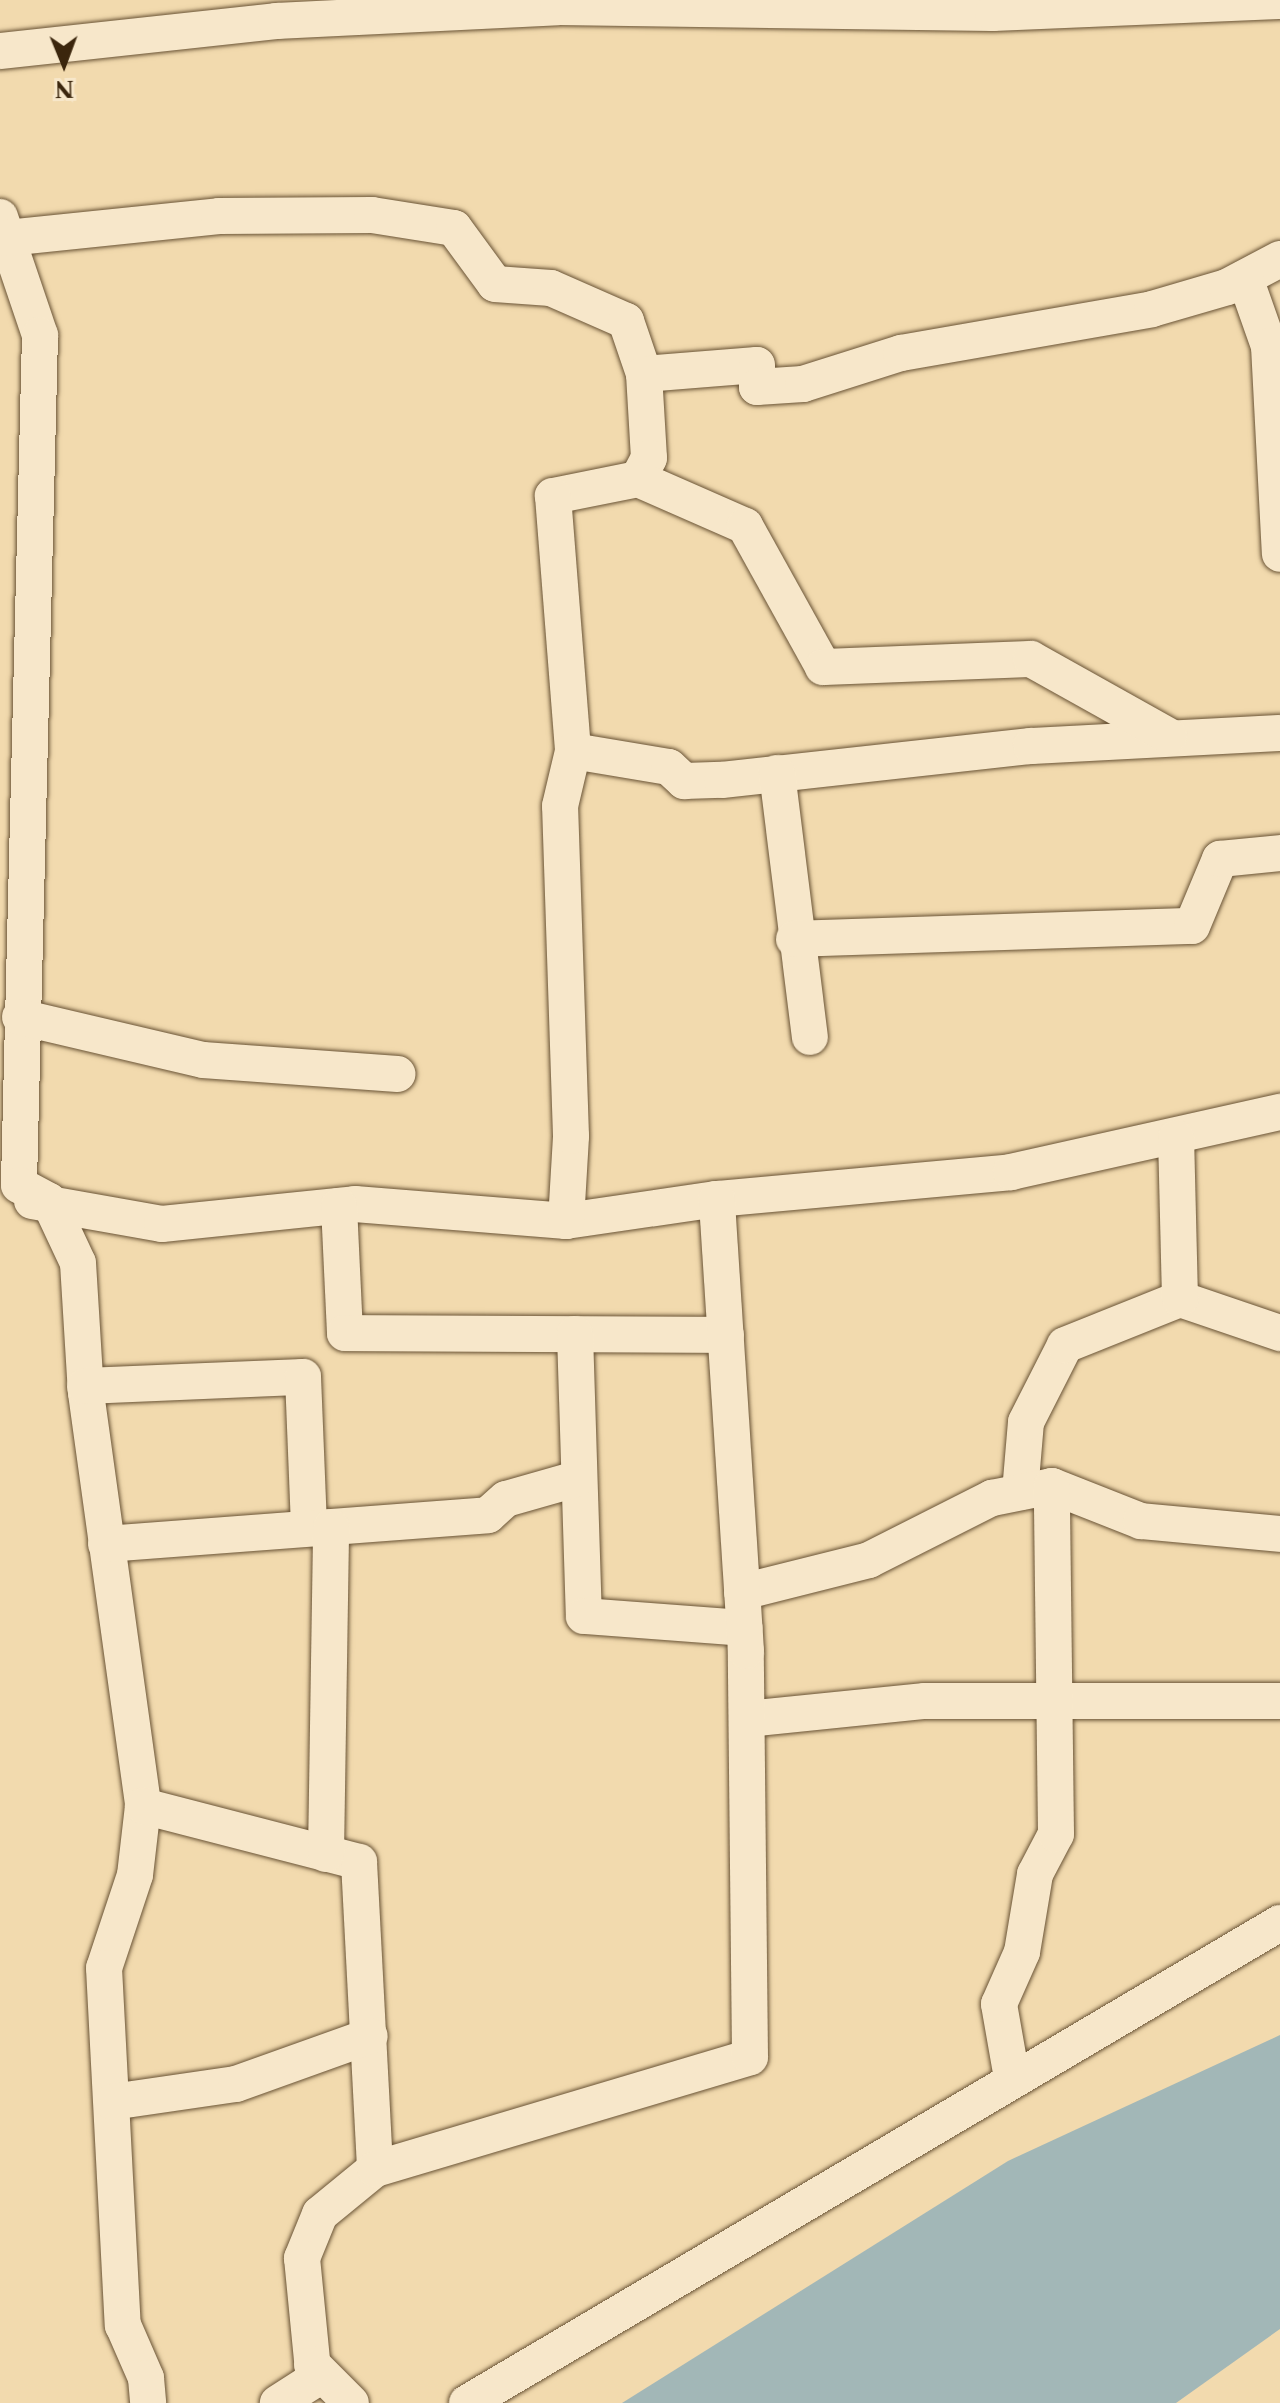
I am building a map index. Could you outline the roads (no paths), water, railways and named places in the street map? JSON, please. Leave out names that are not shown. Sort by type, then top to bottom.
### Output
[{"type":"street","points":[[0,51],[260,22],[558,7],[993,13],[1280,1]]},
{"type":"street","points":[[148,2403],[146,2378],[123,2325],[104,1968],[132,1889],[143,1806],[85,1386],[78,1263],[49,1201],[19,1185],[20,1017],[12,903],[40,335],[4,228],[219,216],[372,215],[454,228],[495,284],[551,288],[626,321],[644,374],[649,458],[638,479]]},
{"type":"street","points":[[644,374],[757,365],[757,387],[803,384],[901,353],[1152,309],[1245,278],[1280,259]]},
{"type":"street","points":[[1245,278],[1269,346],[1280,554]]},
{"type":"street","points":[[566,1221],[571,1136],[560,806],[573,751],[553,496],[638,479],[745,526],[823,667],[1031,659],[1169,736]]},
{"type":"street","points":[[573,751],[669,767],[684,781],[1169,736],[1280,733]]},
{"type":"street","points":[[777,773],[794,939],[810,1037]]},
{"type":"street","points":[[794,939],[1192,926],[1220,859],[1280,853]]},
{"type":"street","points":[[20,1017],[203,1060],[397,1074]]},
{"type":"street","points":[[0,1202],[49,1201],[162,1224],[339,1206],[566,1221],[717,1199],[1011,1172],[1176,1138],[1280,1112]]},
{"type":"street","points":[[1176,1138],[1180,1299]]},
{"type":"street","points":[[278,2403],[314,2380],[302,2258],[320,2214],[375,2169],[750,2057],[745,1628],[717,1199]]},
{"type":"street","points":[[339,1206],[345,1333],[726,1335]]},
{"type":"street","points":[[1012,2078],[999,2004],[1022,1952],[1035,1874],[1056,1834],[1055,1697],[1036,1489],[1026,1422],[1065,1345],[1180,1299],[1280,1333]]},
{"type":"street","points":[[575,1334],[576,1479],[584,1616],[745,1628]]},
{"type":"street","points":[[85,1386],[303,1377],[320,1528],[326,1854]]},
{"type":"street","points":[[106,1544],[488,1515],[506,1499],[576,1479]]},
{"type":"street","points":[[742,1592],[869,1560],[992,1498],[1036,1489],[1141,1521],[1280,1534]]},
{"type":"street","points":[[747,1719],[852,1705],[1055,1697],[1280,1701]]},
{"type":"street","points":[[143,1806],[359,1862],[375,2169]]},
{"type":"street","points":[[467,2403],[1012,2078],[1280,1923]]},
{"type":"street","points":[[112,2102],[236,2084],[370,2036]]},
{"type":"street","points":[[312,2364],[351,2403]]}]
